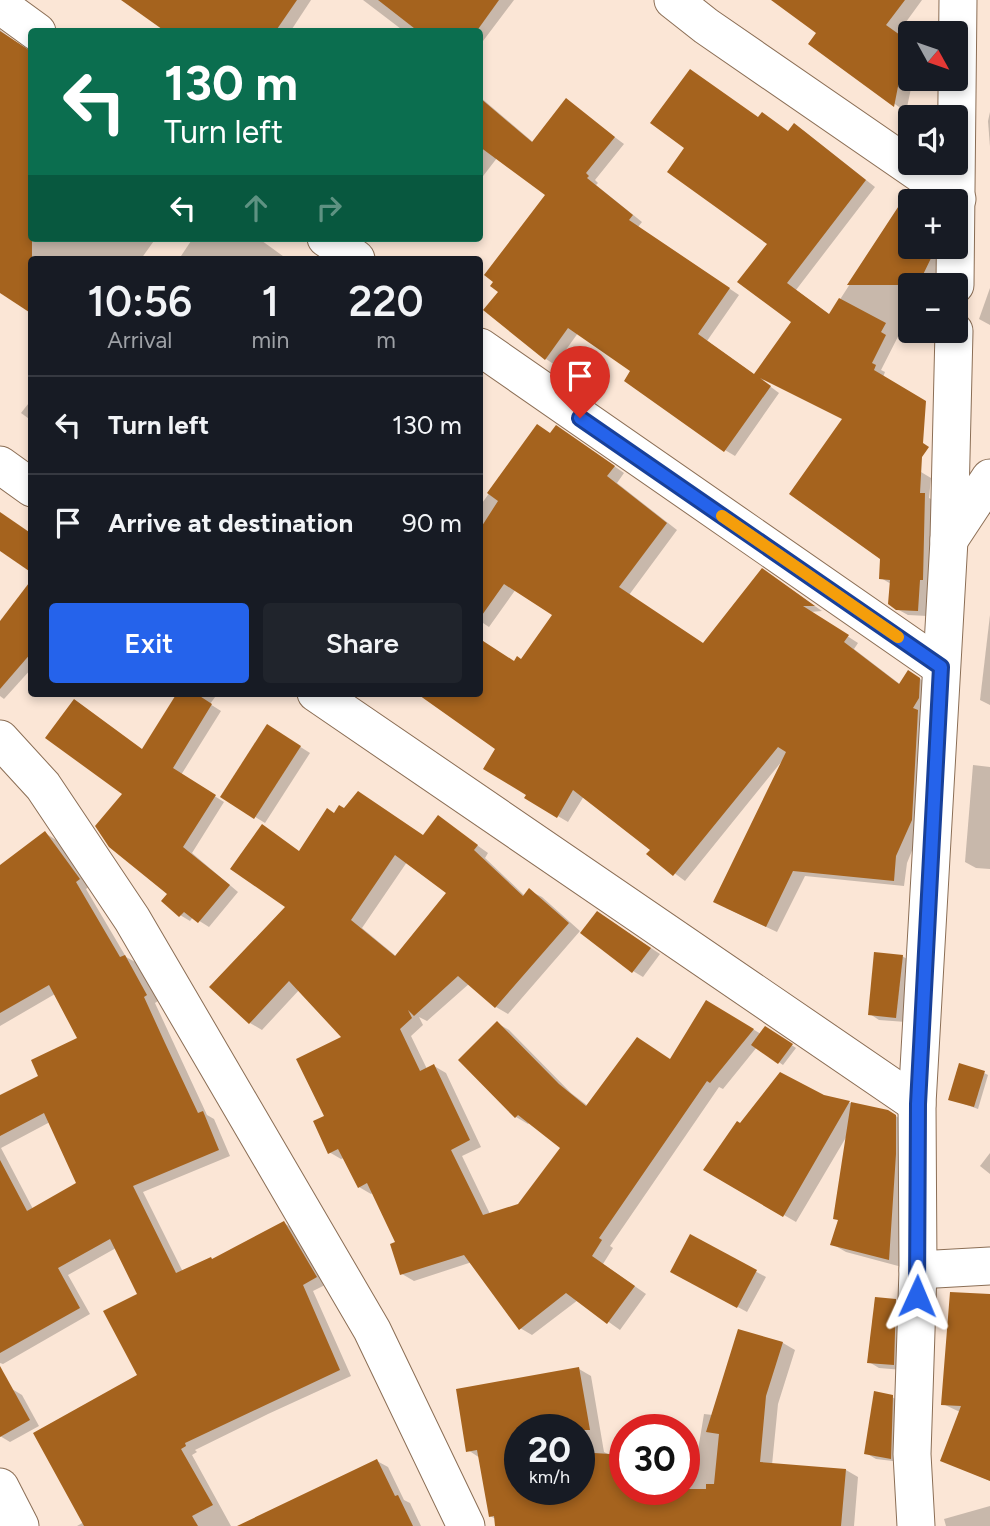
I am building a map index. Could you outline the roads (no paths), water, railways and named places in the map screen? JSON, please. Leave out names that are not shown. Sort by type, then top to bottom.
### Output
[{"type":"street","points":[[673,0],[706,26],[942,189]]},
{"type":"street","points":[[957,189],[958,0]]},
{"type":"street","points":[[0,5],[32,28]]},
{"type":"street","points":[[332,242],[352,256]]},
{"type":"street","points":[[916,1526],[912,1454],[918,1270],[918,1104],[948,540],[954,343]]},
{"type":"street","points":[[483,349],[941,667]]},
{"type":"street","points":[[0,464],[28,485]]},
{"type":"street","points":[[948,540],[990,478]]},
{"type":"street","points":[[322,697],[918,1104]]},
{"type":"street","points":[[0,739],[43,786],[132,919],[372,1330],[466,1526]]},
{"type":"street","points":[[918,1270],[990,1266]]},
{"type":"street","points":[[0,1487],[20,1526]]}]
